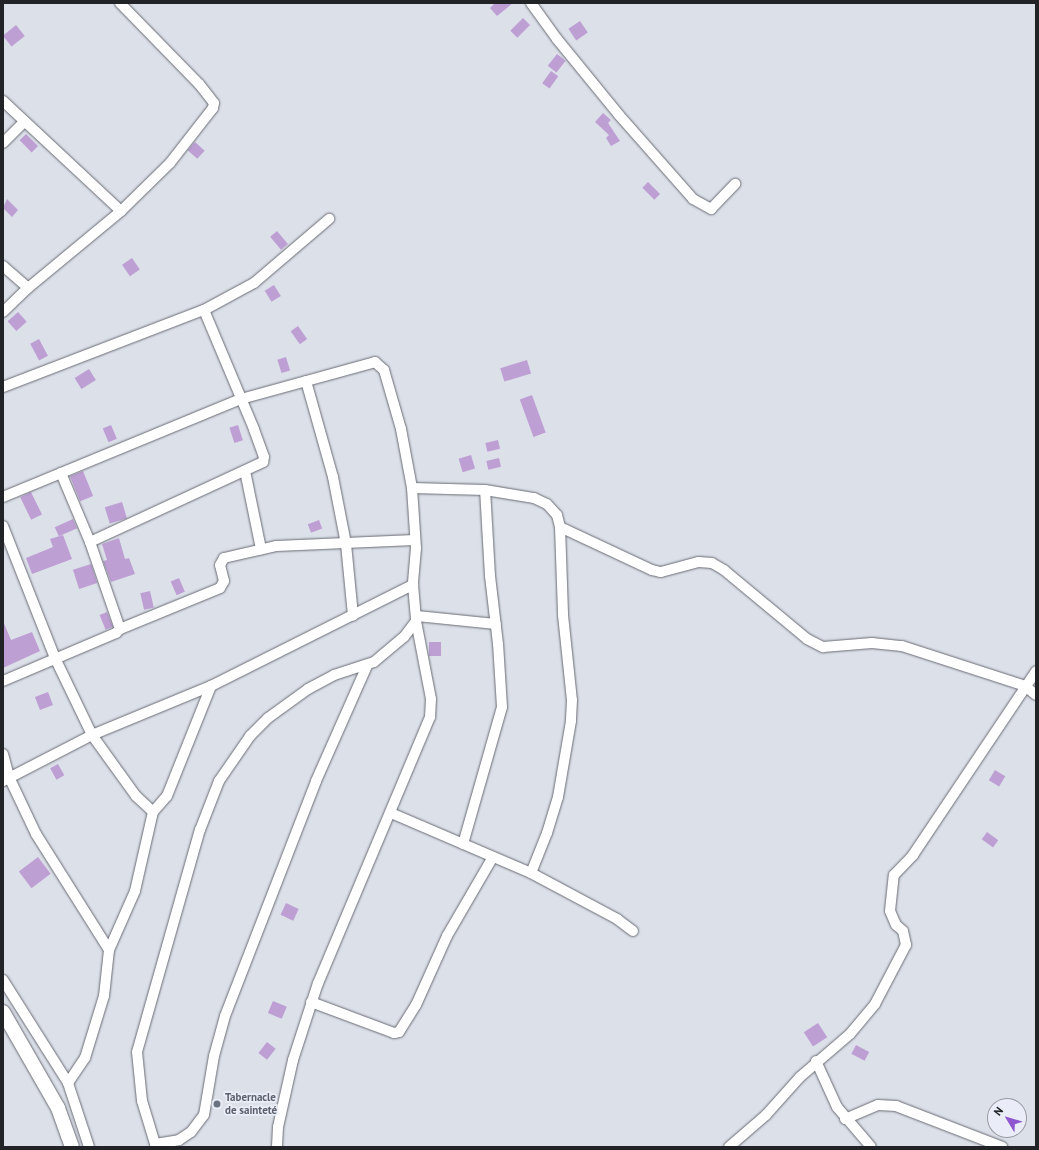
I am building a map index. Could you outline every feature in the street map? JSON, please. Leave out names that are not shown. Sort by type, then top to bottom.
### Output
[{"type":"main road","points":[[3,1012],[58,1108],[72,1147]]},
{"type":"street","points":[[3,312],[28,288],[121,211],[170,163],[208,115],[214,103],[199,84],[120,3]]},
{"type":"street","points":[[531,3],[557,39],[619,115],[678,184],[694,199],[711,209],[735,184]]},
{"type":"street","points":[[3,101],[121,211]]},
{"type":"street","points":[[3,143],[24,122]]},
{"type":"street","points":[[3,387],[204,310],[254,283],[329,219]]},
{"type":"street","points":[[3,266],[28,288]]},
{"type":"street","points":[[90,542],[245,471],[260,466],[264,457],[242,399],[204,310]]},
{"type":"street","points":[[3,497],[242,399],[375,362],[380,364],[390,386],[412,488],[416,540],[413,585],[416,618],[431,700],[430,717],[311,1002],[290,1075],[278,1127],[277,1147]]},
{"type":"street","points":[[306,381],[333,477],[346,544],[353,616]]},
{"type":"street","points":[[245,471],[262,549]]},
{"type":"street","points":[[61,473],[90,542],[120,629]]},
{"type":"street","points":[[412,488],[485,490],[534,498],[547,504],[556,515],[560,527],[560,577],[572,700],[571,721],[558,798],[547,833],[530,873]]},
{"type":"street","points":[[463,844],[502,707],[496,624],[490,576],[485,490]]},
{"type":"street","points":[[3,526],[55,658],[92,735],[136,796],[153,812]]},
{"type":"street","points":[[560,527],[652,570],[661,572],[699,562],[712,564],[724,570],[807,639],[823,647],[872,643],[902,646],[1025,686],[1036,695]]},
{"type":"street","points":[[3,681],[116,633],[120,629],[220,588],[224,581],[220,561],[276,546],[416,540]]},
{"type":"street","points":[[6,779],[92,735],[211,686],[413,585]]},
{"type":"street","points":[[416,618],[496,624]]},
{"type":"street","points":[[367,666],[316,781],[225,1016],[214,1056],[204,1115],[190,1132],[179,1140],[155,1146],[142,1101],[137,1052],[210,800],[233,760],[268,718],[308,689],[334,675],[367,666],[389,652],[416,618]]},
{"type":"street","points":[[729,1147],[766,1115],[816,1061],[862,1021],[890,977],[906,945],[903,930],[896,925],[890,911],[894,875],[913,856],[1036,671]]},
{"type":"street","points":[[68,1083],[85,1058],[104,996],[109,950],[135,891],[153,812],[168,796],[211,686]]},
{"type":"street","points":[[3,754],[6,779],[47,853],[109,950]]},
{"type":"street","points":[[391,813],[530,873],[617,920],[633,931]]},
{"type":"street","points":[[311,1002],[394,1033],[399,1032],[416,1005],[447,936],[493,857]]},
{"type":"street","points":[[3,980],[68,1083],[89,1147]]},
{"type":"street","points":[[816,1061],[845,1119],[871,1147]]},
{"type":"street","points":[[845,1119],[878,1105],[896,1106],[1002,1147]]},
{"type":"building","points":[[495,3],[513,3],[497,16],[490,8]]},
{"type":"building","points":[[523,18],[530,25],[517,38],[510,31]]},
{"type":"building","points":[[580,21],[588,33],[576,40],[568,29]]},
{"type":"building","points":[[16,25],[25,36],[12,47],[3,36]]},
{"type":"building","points":[[557,54],[566,61],[556,73],[548,66]]},
{"type":"building","points":[[551,71],[558,76],[549,88],[542,83]]},
{"type":"building","points":[[603,113],[611,120],[608,123],[620,141],[611,146],[606,138],[609,135],[595,122]]},
{"type":"building","points":[[26,134],[38,146],[32,152],[20,140]]},
{"type":"building","points":[[195,142],[205,151],[197,159],[188,150]]},
{"type":"building","points":[[648,182],[660,194],[654,200],[642,188]]},
{"type":"building","points":[[7,199],[18,210],[12,217],[3,208]]},
{"type":"building","points":[[277,231],[288,244],[281,250],[270,237]]},
{"type":"building","points":[[132,258],[140,270],[130,276],[122,265]]},
{"type":"building","points":[[274,285],[281,296],[272,302],[265,291]]},
{"type":"building","points":[[18,312],[27,322],[16,331],[8,321]]},
{"type":"building","points":[[298,326],[307,339],[300,344],[291,331]]},
{"type":"building","points":[[39,339],[48,356],[39,360],[30,344]]},
{"type":"building","points":[[286,357],[290,370],[281,373],[277,360]]},
{"type":"building","points":[[527,360],[531,373],[504,382],[500,368]]},
{"type":"building","points":[[89,369],[96,380],[81,389],[75,378]]},
{"type":"building","points":[[532,395],[546,433],[533,437],[520,399]]},
{"type":"building","points":[[111,425],[117,439],[109,442],[103,429]]},
{"type":"building","points":[[238,425],[243,440],[234,443],[229,428]]},
{"type":"building","points":[[498,440],[500,449],[487,452],[485,443]]},
{"type":"building","points":[[471,455],[475,468],[463,472],[459,459]]},
{"type":"building","points":[[499,458],[501,467],[488,470],[486,461]]},
{"type":"building","points":[[83,471],[93,496],[80,501],[70,476]]},
{"type":"building","points":[[31,492],[42,514],[31,520],[20,497]]},
{"type":"building","points":[[122,502],[127,518],[110,524],[105,507]]},
{"type":"building","points":[[73,519],[77,528],[59,536],[55,527]]},
{"type":"building","points":[[319,520],[322,528],[311,533],[308,524]]},
{"type":"building","points":[[63,535],[72,559],[32,574],[26,558],[53,547],[50,539]]},
{"type":"building","points":[[119,538],[125,559],[129,558],[135,574],[111,582],[103,561],[107,560],[102,544]]},
{"type":"building","points":[[91,564],[97,583],[79,589],[73,570]]},
{"type":"building","points":[[179,578],[185,592],[177,595],[171,582]]},
{"type":"building","points":[[150,591],[154,608],[144,610],[140,593]]},
{"type":"building","points":[[107,612],[113,627],[106,630],[100,615]]},
{"type":"building","points":[[3,621],[11,640],[32,632],[40,651],[3,668]]},
{"type":"building","points":[[429,642],[441,642],[441,656],[429,656]]},
{"type":"building","points":[[48,692],[53,705],[40,710],[35,697]]},
{"type":"building","points":[[58,764],[64,775],[56,780],[50,768]]},
{"type":"building","points":[[995,770],[1005,776],[999,786],[989,780]]},
{"type":"building","points":[[987,832],[998,840],[993,848],[982,839]]},
{"type":"building","points":[[38,857],[51,874],[31,888],[19,871]]},
{"type":"building","points":[[286,903],[299,909],[293,921],[281,915]]},
{"type":"building","points":[[273,1001],[287,1007],[282,1019],[268,1013]]},
{"type":"building","points":[[818,1023],[827,1037],[813,1047],[804,1032]]},
{"type":"building","points":[[267,1042],[276,1049],[267,1060],[258,1053]]},
{"type":"building","points":[[856,1045],[869,1052],[865,1061],[851,1054]]},
{"type":"place","name":"Tabernacle de sainteté","points":[[217,1104]]}]
